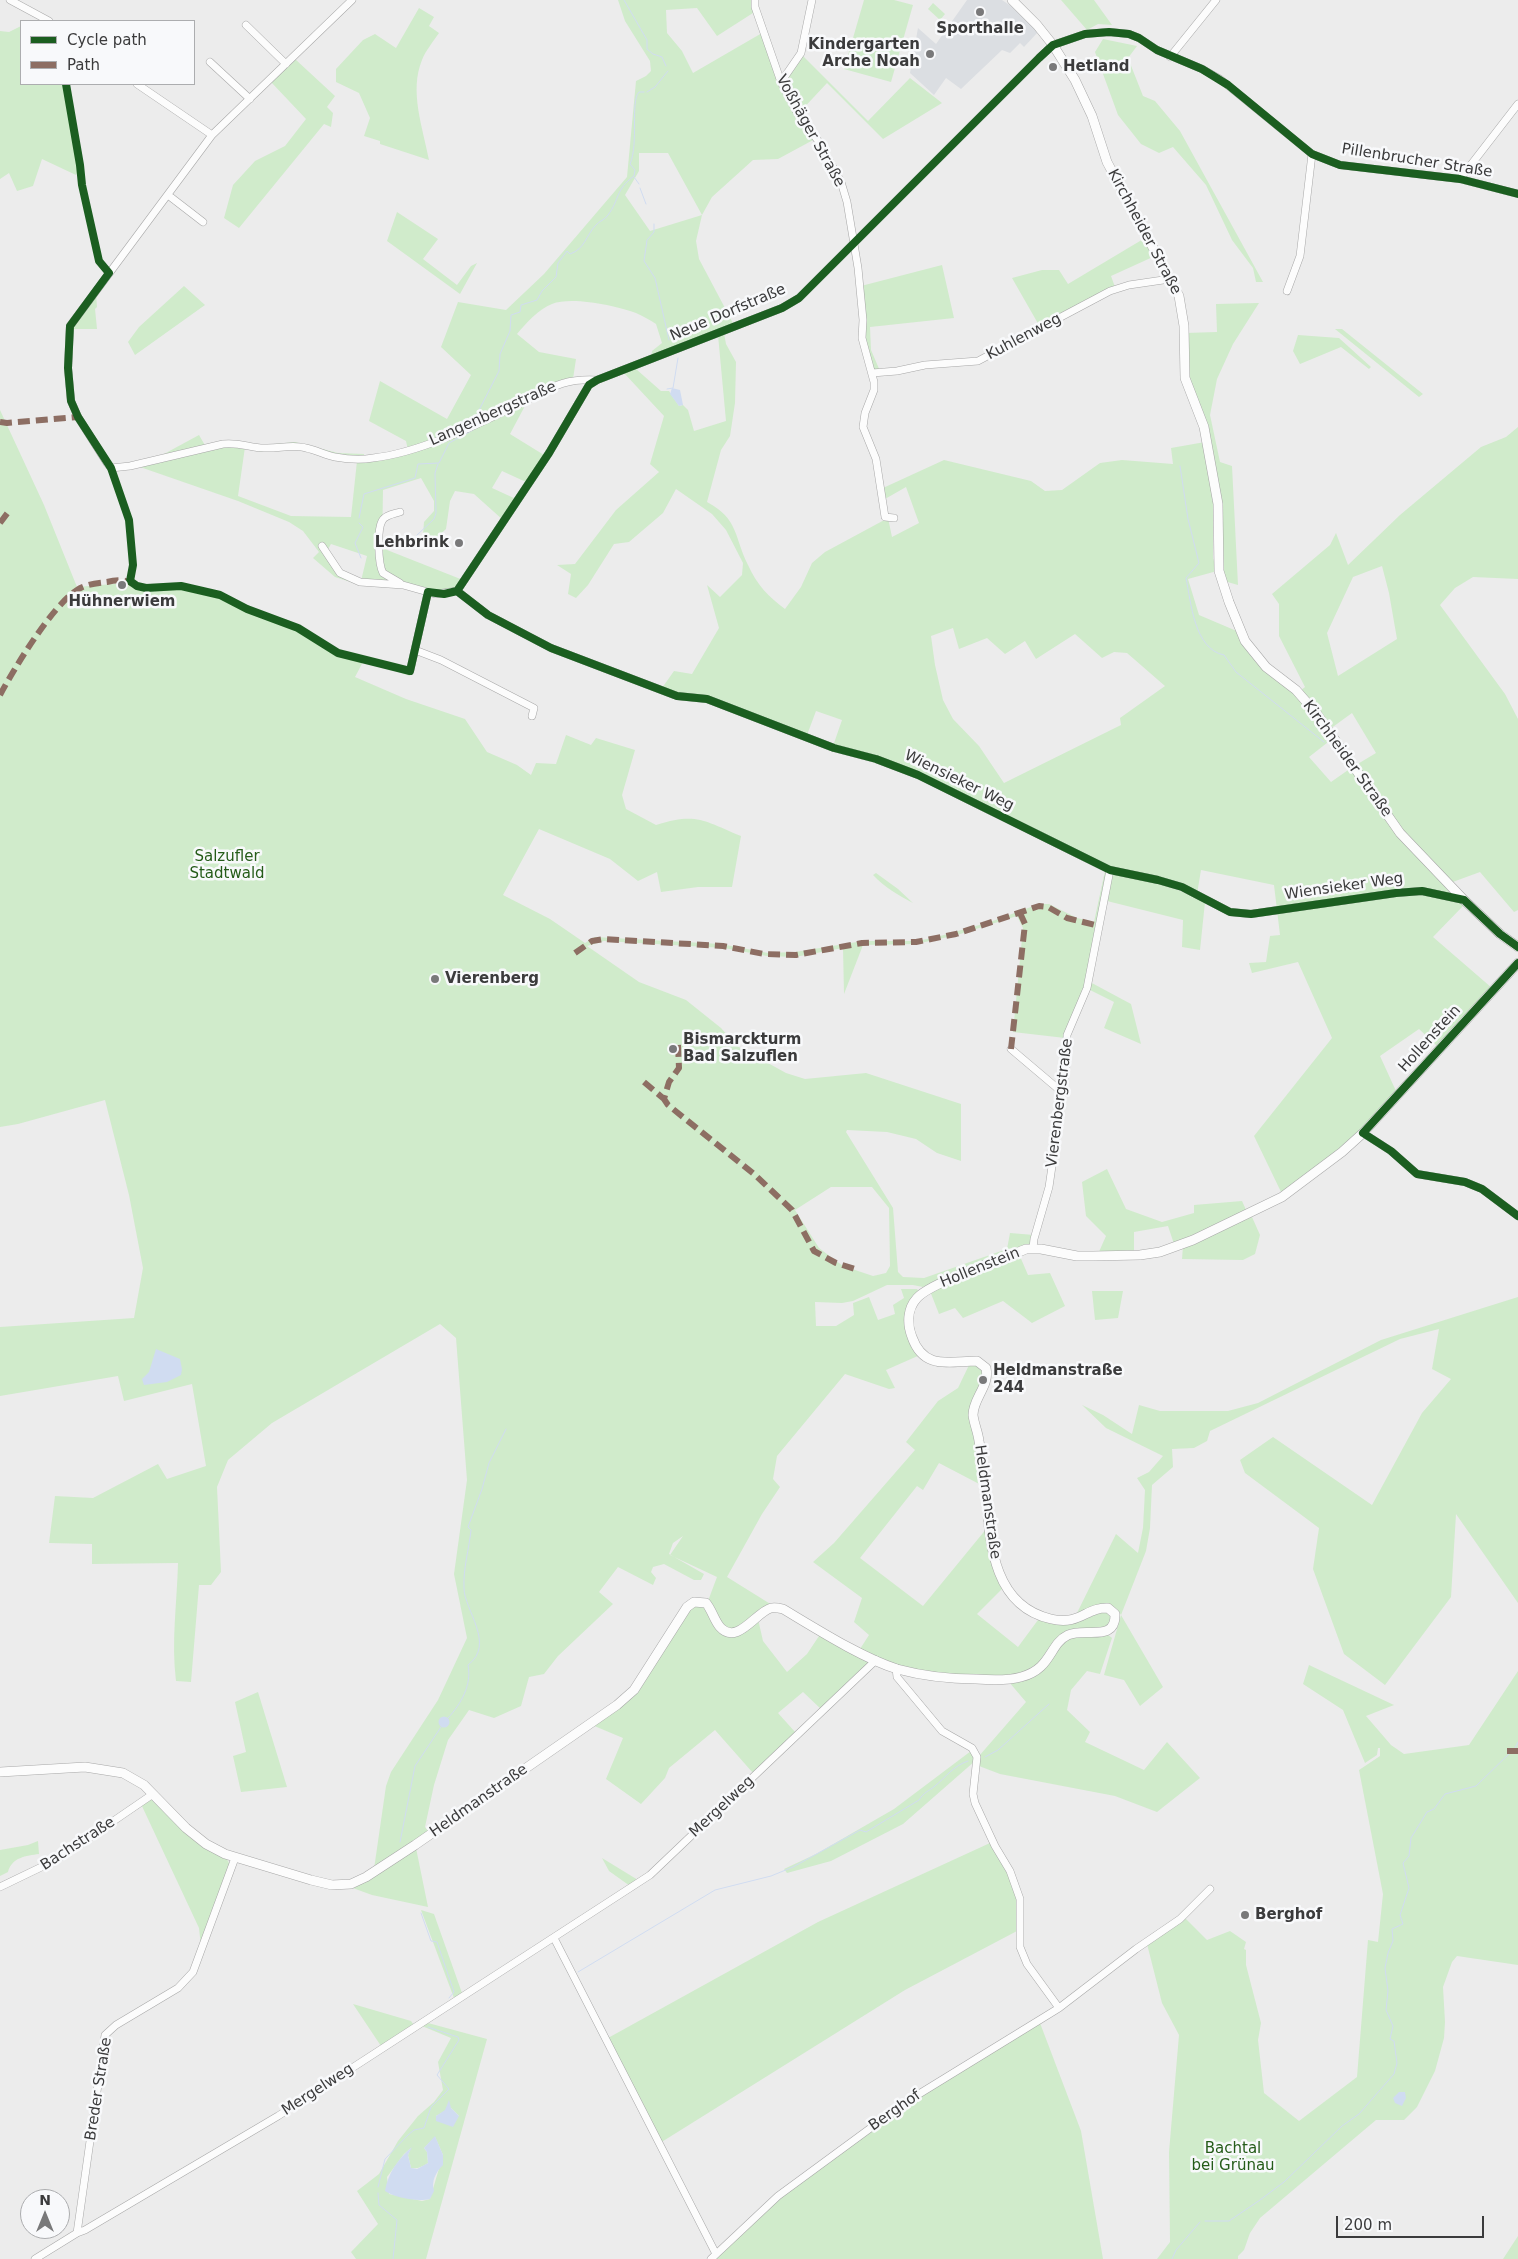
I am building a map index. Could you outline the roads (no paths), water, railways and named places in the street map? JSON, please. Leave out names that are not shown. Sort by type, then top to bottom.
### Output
[{"type":"main road","name":"Kirchheider Straße","points":[[1012,0],[1036,24],[1053,45],[1084,98],[1107,162],[1170,279],[1181,304],[1185,378],[1204,427],[1218,504],[1219,571],[1240,631],[1249,648],[1266,667],[1306,700],[1400,834],[1464,900],[1500,934],[1518,946]]},
{"type":"main road","name":"Hollenstein","points":[[930,1360],[912,1339],[908,1325],[911,1308],[916,1298],[931,1288],[1026,1249],[1033,1248],[1077,1256],[1093,1256],[1140,1255],[1175,1246],[1248,1215],[1282,1197],[1342,1152],[1363,1133],[1518,963]]},
{"type":"main road","name":"Heldmanstraße","points":[[0,1772],[70,1767],[100,1768],[123,1774],[134,1778],[153,1794],[186,1828],[206,1844],[235,1858],[332,1885],[345,1885],[358,1882],[493,1792],[634,1690],[677,1621],[687,1607],[694,1602],[706,1603],[719,1626],[731,1632],[742,1630],[765,1610],[773,1607],[783,1609],[876,1660],[896,1668],[942,1678],[995,1680],[1021,1678],[1040,1669],[1060,1641],[1068,1635],[1106,1632],[1112,1629],[1116,1623],[1115,1614],[1108,1608],[1099,1608],[1081,1618],[1063,1621],[1038,1615],[1024,1608],[1008,1591],[997,1570],[994,1557],[979,1441],[973,1416],[975,1402],[986,1381],[986,1368],[977,1361],[944,1363],[930,1360]]},
{"type":"street","points":[[10,0],[47,20]]},
{"type":"street","name":"Voßhäger Straße","points":[[755,0],[755,7],[781,82],[798,114],[819,142],[841,182],[847,202],[858,268],[863,320],[862,338],[872,373],[874,390],[865,413],[864,427],[876,459],[885,517],[894,518]]},
{"type":"street","points":[[781,82],[801,54],[812,0]]},
{"type":"street","points":[[1170,57],[1216,0]]},
{"type":"street","name":"Langenbergstraße","points":[[347,2],[212,135],[70,326],[68,368],[72,401],[78,417],[111,468],[130,466],[235,442],[264,448],[306,447],[335,457],[372,458],[410,450],[454,433],[516,406],[551,386],[585,379],[597,380]]},
{"type":"street","points":[[246,25],[286,64]]},
{"type":"street","name":"Pillenbrucher Straße","points":[[1053,45],[1085,34],[1109,32],[1138,38],[1170,57],[1202,69],[1228,85],[1312,154],[1340,165],[1460,179],[1518,194]]},
{"type":"street","name":"Neue Dorfstraße","points":[[457,591],[549,453],[589,385],[597,380],[782,308],[799,298],[1000,95],[1053,45]]},
{"type":"street","points":[[210,62],[250,99]]},
{"type":"street","points":[[138,85],[212,135]]},
{"type":"street","points":[[1460,179],[1518,104]]},
{"type":"street","points":[[1287,291],[1300,256],[1312,154]]},
{"type":"street","points":[[168,195],[203,222]]},
{"type":"street","name":"Kuhlenweg","points":[[872,373],[897,371],[925,365],[978,362],[1110,291],[1129,285],[1170,279]]},
{"type":"street","points":[[400,512],[381,521],[379,558],[383,573],[403,585]]},
{"type":"street","points":[[322,546],[340,573],[364,583],[403,585],[444,594],[457,591]]},
{"type":"street","name":"Wiensieker Weg","points":[[457,591],[488,615],[551,648],[677,696],[707,699],[834,748],[876,759],[918,775],[1110,870],[1182,887],[1230,912],[1242,914],[1422,891],[1464,900]]},
{"type":"street","points":[[410,671],[428,592]]},
{"type":"street","points":[[416,650],[441,660],[534,708],[532,716]]},
{"type":"street","name":"Vierenbergstraße","points":[[1033,1248],[1049,1187],[1066,1069],[1067,1036],[1087,988],[1110,870]]},
{"type":"street","points":[[1011,1049],[1063,1093]]},
{"type":"street","points":[[1363,1133],[1391,1151],[1418,1174],[1464,1182],[1482,1189],[1518,1216]]},
{"type":"street","name":"Mergelweg","points":[[77,2233],[278,2116],[650,1875],[876,1660]]},
{"type":"street","points":[[896,1668],[897,1677],[942,1731],[972,1748],[977,1757],[978,1765],[973,1784],[975,1803],[995,1846],[1010,1871],[1020,1899],[1020,1947],[1027,1964],[1059,2008]]},
{"type":"street","name":"Bachstraße","points":[[0,1887],[58,1859],[153,1794]]},
{"type":"street","name":"Breder Straße","points":[[77,2233],[105,2035],[116,2025],[178,1988],[193,1972],[235,1858]]},
{"type":"street","name":"Berghof","points":[[713,2256],[778,2196],[906,2102],[1059,2008],[1180,1918],[1210,1890]]},
{"type":"street","points":[[554,1938],[713,2256]]},
{"type":"street","points":[[35,2259],[77,2233]]},
{"type":"water","points":[[672,388],[680,390],[683,405],[679,406],[670,394]]},
{"type":"water","points":[[156,1349],[180,1359],[181,1375],[167,1382],[144,1385],[142,1379],[149,1372]]},
{"type":"water","points":[[444,1716],[450,1722],[444,1728],[438,1722]]},
{"type":"water","points":[[1399,2092],[1405,2092],[1406,2098],[1402,2106],[1395,2103],[1393,2098]]},
{"type":"water","points":[[449,2100],[451,2108],[459,2116],[453,2127],[436,2121],[436,2116],[445,2110]]},
{"type":"water","points":[[435,2136],[443,2155],[443,2165],[435,2177],[434,2191],[430,2199],[407,2199],[385,2191],[394,2167],[412,2147],[408,2155],[411,2168],[417,2169],[428,2163],[427,2152],[424,2148]]},
{"type":"waterway","points":[[624,0],[647,40],[647,49],[653,54],[662,57],[666,66]]},
{"type":"waterway","points":[[647,92],[655,87],[668,71]]},
{"type":"waterway","points":[[474,420],[499,371],[500,354],[510,331],[511,315],[520,312],[521,305],[537,300],[542,291],[556,277],[558,263],[567,251],[570,254],[579,249],[597,224],[607,217],[621,190],[634,176],[635,170],[630,164],[634,145],[635,105],[639,92],[644,92]]},
{"type":"waterway","points":[[634,177],[639,184]]},
{"type":"waterway","points":[[640,188],[646,204]]},
{"type":"waterway","points":[[654,224],[654,232],[647,240],[644,261],[655,278],[669,340]]},
{"type":"waterway","points":[[667,389],[673,388],[678,358]]},
{"type":"waterway","points":[[359,518],[364,494],[415,478],[418,464],[439,463],[449,443],[473,430]]},
{"type":"waterway","points":[[416,536],[434,519],[436,513],[435,473],[438,464]]},
{"type":"waterway","points":[[1180,466],[1188,519],[1199,563],[1186,578],[1192,611],[1200,634],[1206,644],[1214,651],[1224,655],[1236,672],[1324,742]]},
{"type":"waterway","points":[[359,523],[363,527],[355,543],[361,558]]},
{"type":"waterway","points":[[448,1718],[464,1694],[468,1680],[468,1665],[476,1657],[479,1647],[479,1637],[465,1597],[464,1588],[465,1566],[471,1530],[468,1527],[489,1463],[506,1429]]},
{"type":"waterway","points":[[985,1757],[998,1750],[1049,1704]]},
{"type":"waterway","points":[[400,1842],[415,1766],[441,1727]]},
{"type":"waterway","points":[[1205,2221],[1229,2221],[1284,2182],[1342,2126],[1359,2114],[1394,2074],[1397,2063],[1394,2041],[1390,2039],[1393,2026],[1386,2010],[1388,1991],[1385,1968],[1393,1941],[1392,1929],[1403,1924],[1400,1915],[1409,1888],[1403,1863],[1409,1856],[1411,1838],[1427,1812],[1434,1809],[1445,1794],[1476,1786],[1515,1748],[1518,1742]]},
{"type":"waterway","points":[[578,1972],[715,1890],[771,1876],[793,1867],[860,1830],[866,1832],[919,1800],[954,1769],[968,1761]]},
{"type":"waterway","points":[[421,1913],[431,1941],[437,1942],[454,1992],[449,1998]]},
{"type":"waterway","points":[[378,2187],[385,2159],[414,2130],[424,2128],[431,2107],[449,2089],[437,2075],[459,2040],[458,2037],[428,2027]]},
{"type":"waterway","points":[[378,2193],[379,2205],[397,2220],[393,2259]]},
{"type":"waterway","points":[[1172,2259],[1176,2250],[1200,2222]]},
{"type":"place","name":"Sporthalle","points":[[980,12]]},
{"type":"place","name":"Kindergarten Arche Noah","points":[[930,54]]},
{"type":"place","name":"Hetland","points":[[1053,67]]},
{"type":"place","name":"Lehbrink","points":[[459,543]]},
{"type":"place","name":"Hühnerwiem","points":[[122,585]]},
{"type":"place","name":"Vierenberg","points":[[435,979]]},
{"type":"place","name":"Bismarckturm Bad Salzuflen","points":[[673,1049]]},
{"type":"place","name":"Heldmanstraße 244","points":[[983,1380]]},
{"type":"place","name":"Berghof","points":[[1245,1915]]},
{"type":"park label","name":"Salzufler Stadtwald","points":[[227,866]]},
{"type":"park label","name":"Bachtal bei Grünau","points":[[1233,2158]]}]
